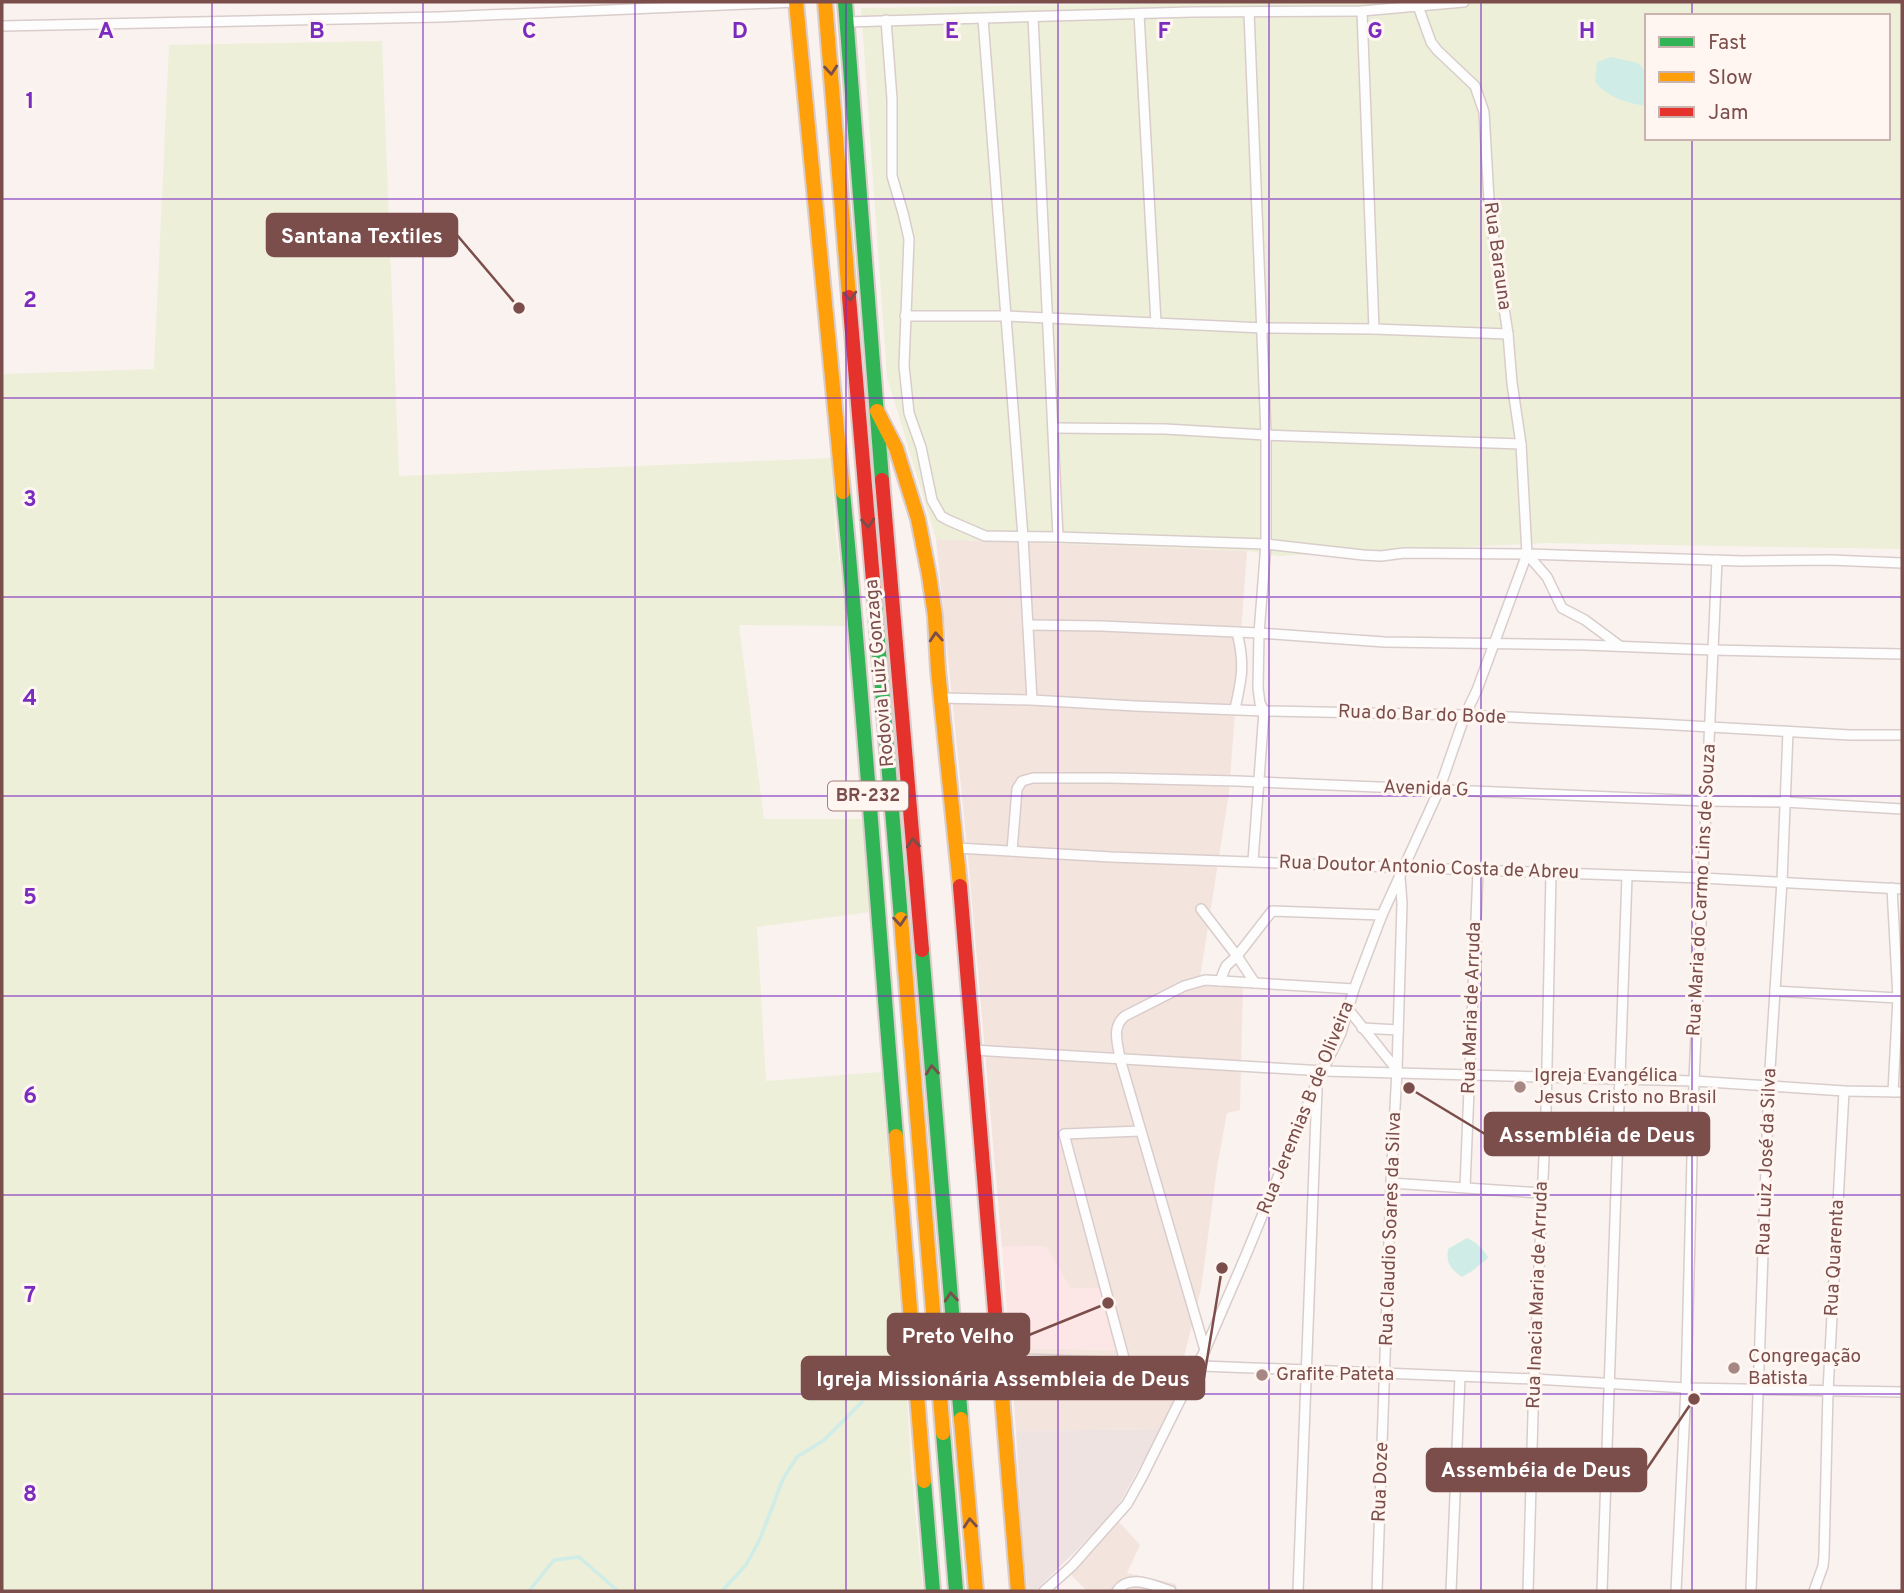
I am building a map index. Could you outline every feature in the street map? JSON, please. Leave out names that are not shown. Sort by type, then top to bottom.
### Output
[{"type":"main road","name":"BR-232","points":[[796,2],[857,632],[933,1591]]},
{"type":"main road","name":"Rodovia Luiz Gonzaga","points":[[825,2],[956,1591]]},
{"type":"main road","name":"Rodovia Luiz Gonzaga","points":[[845,2],[876,410],[976,1591]]},
{"type":"main road","points":[[876,410],[896,448],[918,519],[934,616],[957,848],[1018,1591]]},
{"type":"street","points":[[2,26],[426,18],[796,2]]},
{"type":"street","points":[[847,22],[1362,11],[1464,2]]},
{"type":"street","name":"Rua Barauna","points":[[1418,6],[1431,42],[1475,86],[1484,112],[1494,250],[1508,334],[1521,444],[1527,554]]},
{"type":"street","points":[[1362,11],[1374,329]]},
{"type":"street","points":[[1249,12],[1266,435],[1266,544],[1259,632],[1258,695],[1264,711],[1253,861]]},
{"type":"street","points":[[1139,14],[1156,323]]},
{"type":"street","points":[[1033,17],[1058,537]]},
{"type":"street","points":[[983,19],[1023,537],[1032,700]]},
{"type":"street","points":[[886,20],[892,99],[891,176],[909,239],[904,366],[909,413],[921,447],[935,508],[948,520],[985,536],[1266,544],[1381,556],[1404,553],[1527,554],[1902,563]]},
{"type":"street","points":[[905,316],[1006,316],[1263,328],[1508,334]]},
{"type":"street","points":[[1053,428],[1165,429],[1521,444]]},
{"type":"street","points":[[1527,554],[1548,577],[1562,608],[1585,620],[1620,646]]},
{"type":"street","name":"Rua Jeremias B de Oliveira","points":[[1044,1591],[1072,1566],[1127,1504],[1205,1350],[1317,1082],[1341,1033],[1354,989],[1382,915],[1439,790],[1527,554]]},
{"type":"street","name":"Rua Maria do Carmo Lins de Souza","points":[[1676,1591],[1686,1388],[1693,1081],[1717,560]]},
{"type":"street","points":[[1028,625],[1259,632],[1384,642],[1902,654]]},
{"type":"street","points":[[1234,709],[1243,667],[1237,632]]},
{"type":"street","name":"Rua do Bar do Bode","points":[[942,698],[1264,711],[1465,715],[1788,732],[1902,735]]},
{"type":"street","name":"Rua Luiz José da Silva","points":[[1751,1591],[1769,1085],[1788,732]]},
{"type":"street","name":"Avenida G","points":[[1012,851],[1017,789],[1027,780],[1111,778],[1785,802],[1902,809]]},
{"type":"street","name":"Rua Doutor Antonio Costa de Abreu","points":[[957,848],[1111,857],[1253,861],[1401,871],[1478,870],[1897,888]]},
{"type":"street","name":"Rua Maria de Arruda","points":[[1465,1187],[1478,870]]},
{"type":"street","name":"Rua Claudio Soares da Silva","points":[[1385,1374],[1397,1072],[1401,871]]},
{"type":"street","name":"Rua Inacia Maria de Arruda","points":[[1528,1591],[1551,873]]},
{"type":"street","points":[[1602,1591],[1627,876]]},
{"type":"street","points":[[974,1049],[1324,1071],[1620,1078],[1897,1092],[1897,888]]},
{"type":"street","points":[[1201,909],[1255,983]]},
{"type":"street","points":[[1220,981],[1226,965],[1237,957],[1272,911],[1382,915]]},
{"type":"street","points":[[1205,1350],[1120,1059],[1116,1034],[1120,1019],[1184,986],[1205,980],[1354,989]]},
{"type":"street","points":[[1775,991],[1898,998]]},
{"type":"street","points":[[1348,1009],[1397,1072]]},
{"type":"street","points":[[1362,1028],[1398,1030]]},
{"type":"street","points":[[1298,1591],[1317,1082]]},
{"type":"street","name":"Rua Quarenta","points":[[1814,1591],[1824,1556],[1828,1391],[1844,1091]]},
{"type":"street","points":[[1125,1362],[1064,1134],[1140,1131]]},
{"type":"street","points":[[1391,1183],[1541,1193]]},
{"type":"street","points":[[1000,1358],[1534,1379],[1686,1388],[1902,1392]]},
{"type":"street","name":"Rua Doze","points":[[1377,1591],[1385,1374]]},
{"type":"street","points":[[1451,1591],[1460,1377]]},
{"type":"street","points":[[1117,1591],[1121,1585],[1137,1582],[1171,1591]]},
{"type":"shaded area","points":[[936,539],[1247,551],[1229,793],[1199,984],[1243,985],[1240,1110],[1227,1113],[1201,1289],[1173,1402],[1161,1429],[1016,1431],[1010,1348],[1114,1350],[1070,1288],[1046,1246],[1002,1247],[968,857]]},
{"type":"shaded area","points":[[1046,1246],[1070,1288],[1100,1288],[1115,1350],[1010,1348],[1002,1247]]},
{"type":"shaded area","points":[[1161,1429],[1118,1506],[1035,1591],[1028,1591],[1016,1431]]},
{"type":"shaded area","points":[[1119,1522],[1140,1545],[1127,1573],[1176,1584],[1175,1591],[1087,1591],[1071,1575]]},
{"type":"green space","points":[[1285,2],[1902,2],[1902,549],[1547,543],[1278,556],[1247,551],[936,539],[887,377],[861,8]]},
{"type":"green space","points":[[382,41],[399,476],[831,458],[836,536],[848,626],[739,625],[764,819],[863,819],[870,912],[757,927],[766,1081],[881,1072],[923,1591],[2,1591],[2,374],[154,369],[169,45]]},
{"type":"water","points":[[1611,57],[1638,63],[1645,71],[1645,106],[1618,99],[1606,92],[1595,82],[1597,62]]},
{"type":"water","points":[[1467,1238],[1479,1246],[1488,1258],[1462,1277],[1450,1266],[1448,1249]]},
{"type":"waterway","points":[[722,1591],[746,1565],[760,1539],[783,1479],[797,1457],[824,1440],[862,1402]]},
{"type":"waterway","points":[[529,1591],[554,1560],[579,1557],[618,1591]]},
{"type":"traffic: fast","points":[[845,2],[882,480]]},
{"type":"traffic: fast","points":[[843,492],[896,1136]]},
{"type":"traffic: fast","points":[[874,592],[901,919]]},
{"type":"traffic: fast","points":[[922,950],[961,1419]]},
{"type":"traffic: fast","points":[[943,1433],[956,1591]]},
{"type":"traffic: fast","points":[[924,1481],[933,1591]]},
{"type":"traffic: slow","points":[[796,2],[843,492]]},
{"type":"traffic: slow","points":[[825,2],[849,297]]},
{"type":"traffic: slow","points":[[877,411],[896,448],[918,519],[929,575],[960,886]]},
{"type":"traffic: slow","points":[[901,919],[943,1433]]},
{"type":"traffic: slow","points":[[896,1136],[924,1481]]},
{"type":"traffic: slow","points":[[995,1311],[1018,1591]]},
{"type":"traffic: slow","points":[[961,1419],[976,1591]]},
{"type":"traffic: jam","points":[[849,297],[874,592]]},
{"type":"traffic: jam","points":[[882,480],[922,950]]},
{"type":"traffic: jam","points":[[960,886],[995,1311]]},
{"type":"place","name":"Santana Textiles","points":[[519,308]]},
{"type":"place","name":"Igreja Evangélica Jesus Cristo no Brasil","points":[[1520,1087]]},
{"type":"place","name":"Assembléia de Deus","points":[[1409,1088]]},
{"type":"place","name":"Igreja Missionária Assembleia de Deus","points":[[1222,1268]]},
{"type":"place","name":"Preto Velho","points":[[1108,1303]]},
{"type":"place","name":"Congregação Batista","points":[[1734,1368]]},
{"type":"place","name":"Grafite Pateta","points":[[1262,1375]]},
{"type":"place","name":"Assembéia de Deus","points":[[1694,1399]]}]
